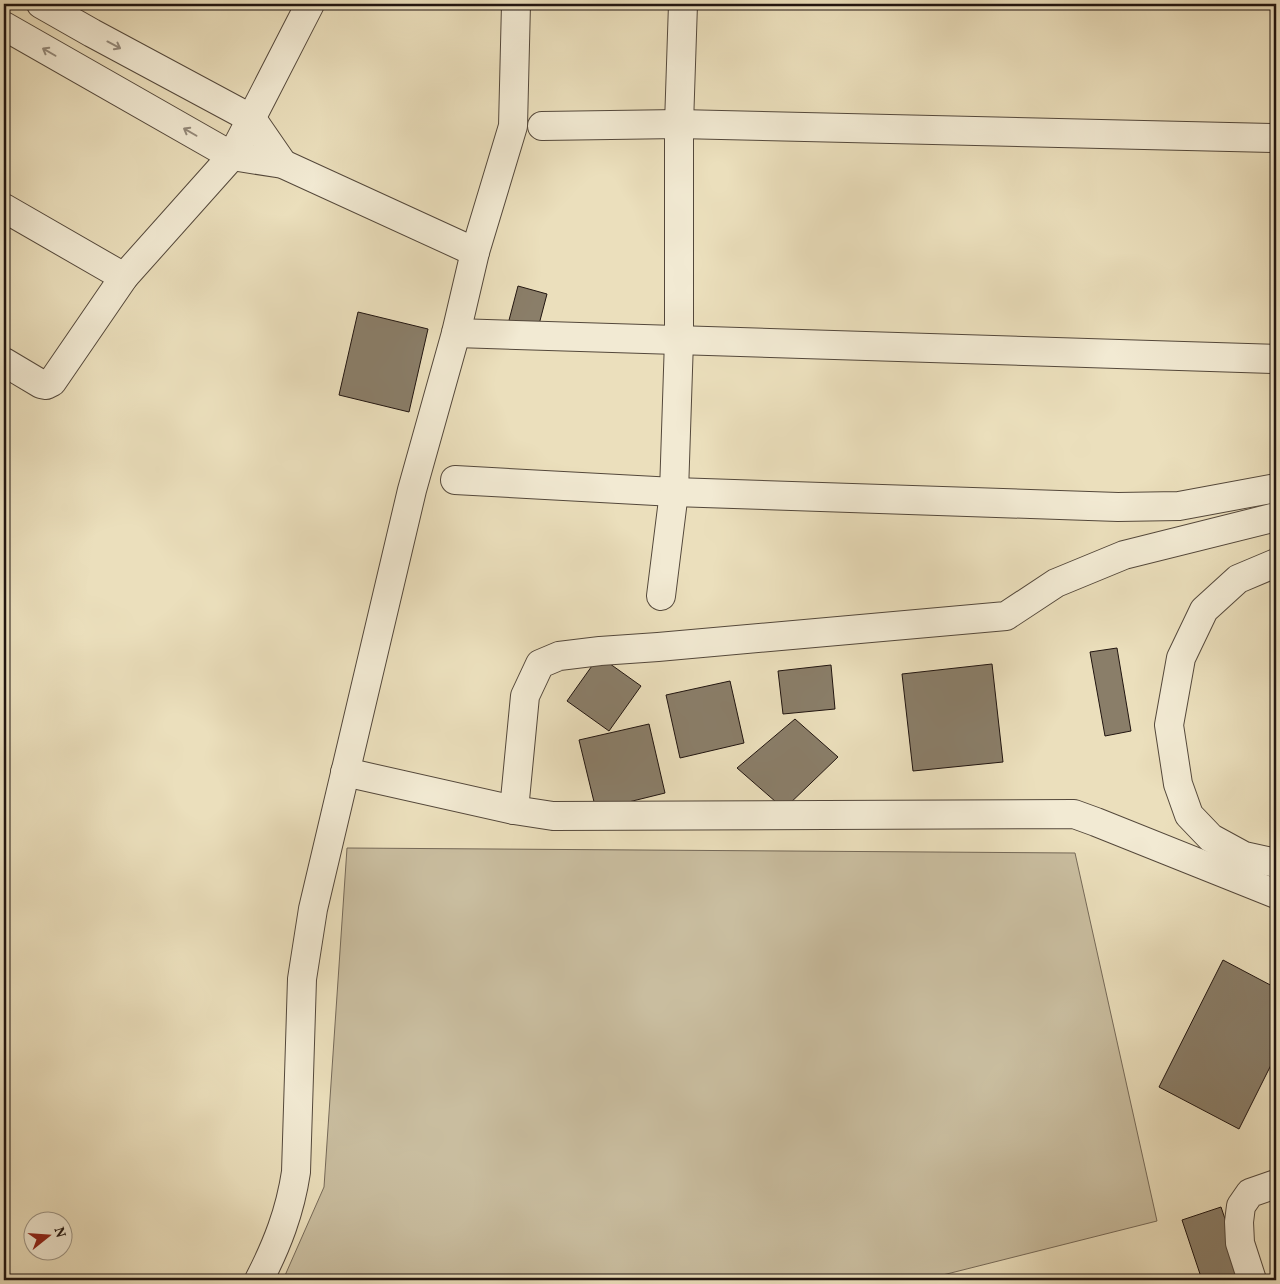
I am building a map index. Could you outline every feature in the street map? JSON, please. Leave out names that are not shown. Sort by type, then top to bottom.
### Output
[{"type":"street","points":[[41,4],[252,118],[283,164]]},
{"type":"street","points":[[4,362],[41,384],[46,385],[52,382],[124,277],[232,156],[310,4]]},
{"type":"street","points":[[259,1280],[272,1256],[285,1221],[296,1172],[302,979],[313,909],[412,490],[456,333],[475,252],[513,126],[516,4]]},
{"type":"street","points":[[661,596],[674,492],[679,340],[679,124],[683,4]]},
{"type":"street","points":[[4,26],[232,156],[283,164],[475,252]]},
{"type":"street","points":[[542,126],[679,124],[1276,138]]},
{"type":"street","points":[[4,208],[124,277]]},
{"type":"street","points":[[456,333],[1276,359]]},
{"type":"street","points":[[455,480],[674,492],[1118,507],[1179,506],[1276,488]]},
{"type":"street","points":[[514,810],[525,696],[540,664],[559,656],[1006,616],[1056,583],[1124,555],[1276,518]]},
{"type":"street","points":[[1276,563],[1238,579],[1204,610],[1181,658],[1169,725],[1178,784],[1190,814],[1211,838],[1244,856],[1276,863]]},
{"type":"street","points":[[345,772],[514,810],[553,816],[1074,814],[1276,894]]},
{"type":"street","points":[[1252,1280],[1240,1242],[1239,1222],[1241,1206],[1250,1193],[1276,1184]]},
{"type":"shaded area","points":[[347,848],[1075,853],[1157,1221],[923,1280],[283,1280],[324,1187]]},
{"type":"building","points":[[518,286],[547,294],[537,332],[508,324]]},
{"type":"building","points":[[358,312],[428,329],[409,412],[339,395]]},
{"type":"building","points":[[1117,648],[1131,731],[1105,736],[1090,652]]},
{"type":"building","points":[[599,656],[641,686],[609,731],[567,701]]},
{"type":"building","points":[[992,664],[1003,762],[913,771],[902,674]]},
{"type":"building","points":[[831,665],[835,709],[783,714],[778,671]]},
{"type":"building","points":[[730,681],[744,743],[680,758],[666,695]]},
{"type":"building","points":[[795,719],[838,757],[784,809],[737,768]]},
{"type":"building","points":[[649,724],[665,793],[596,810],[579,740]]},
{"type":"building","points":[[1223,960],[1276,988],[1276,1055],[1239,1129],[1159,1087]]},
{"type":"building","points":[[1221,1207],[1245,1278],[1239,1280],[1202,1280],[1182,1220]]}]
